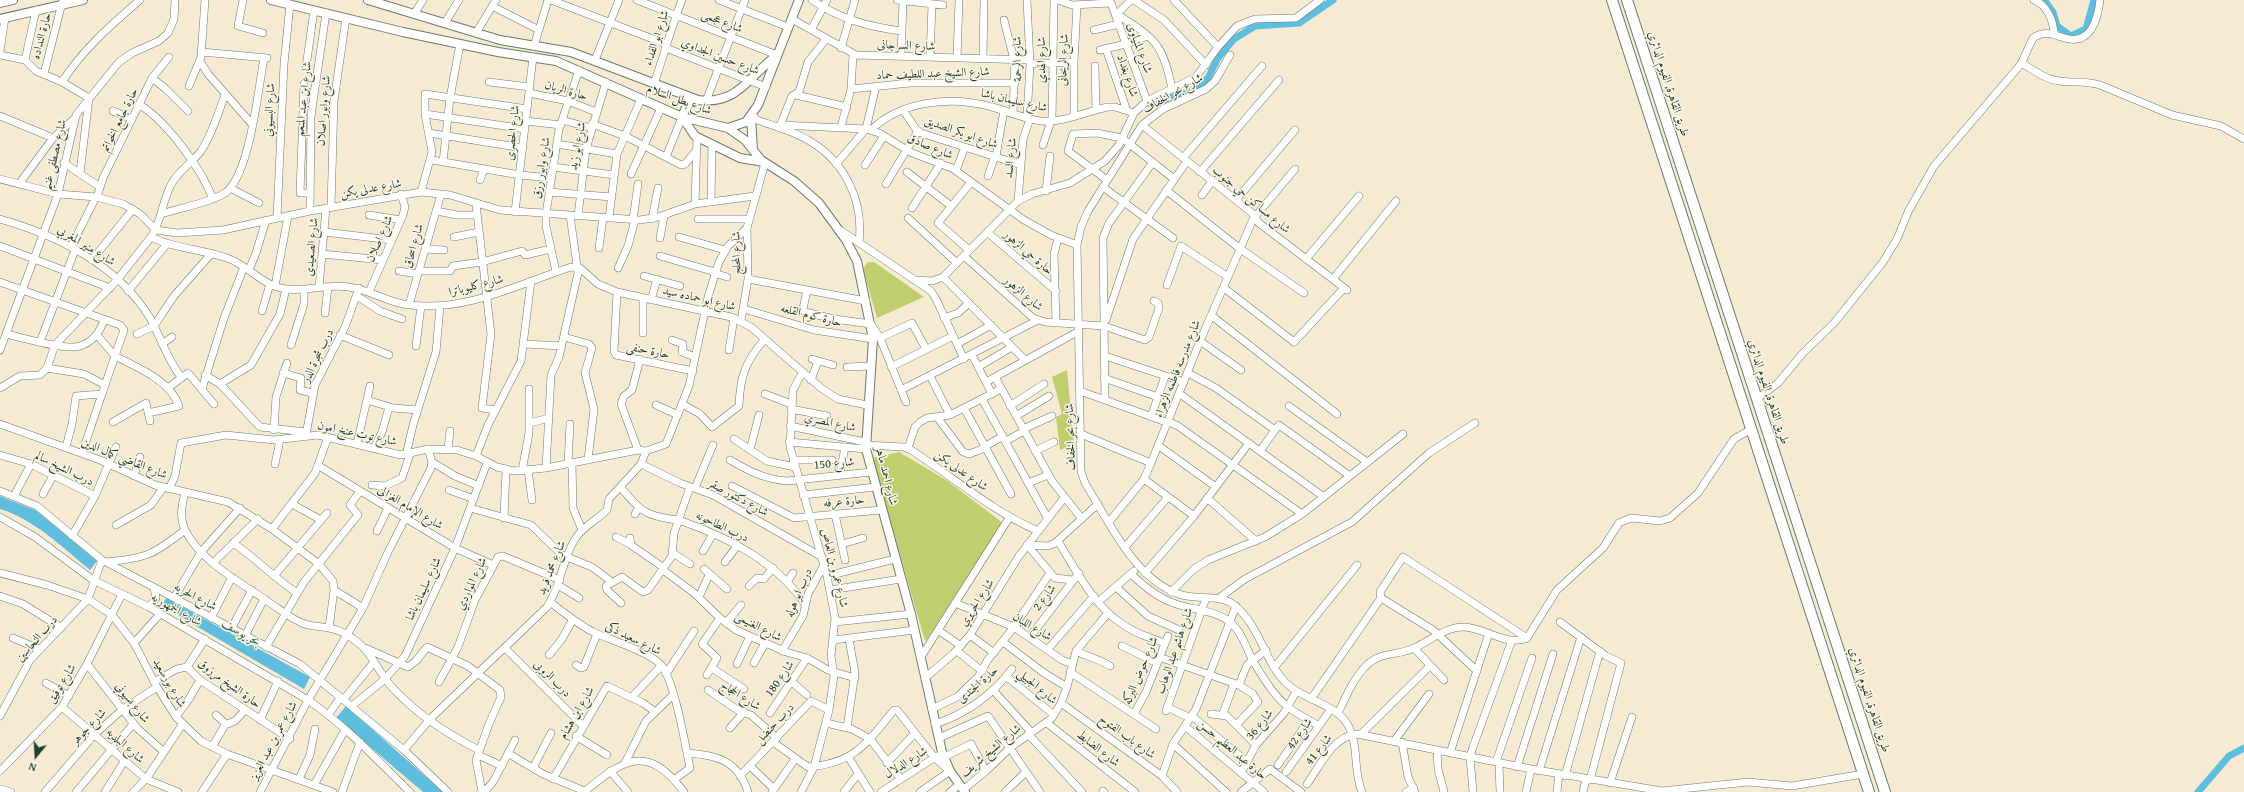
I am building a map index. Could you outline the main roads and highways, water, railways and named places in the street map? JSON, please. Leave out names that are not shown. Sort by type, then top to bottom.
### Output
[{"type":"highway","points":[[1612,0],[1750,430],[1869,792]]},
{"type":"highway","name":"طريق القاهرة, الفيوم الدائري","points":[[1627,0],[1885,792]]},
{"type":"highway","points":[[1774,502],[1789,497]]},
{"type":"main road","points":[[0,3],[12,0]]},
{"type":"main road","points":[[3,18],[62,3],[83,0]]},
{"type":"main road","name":"شارع بطل السلام","points":[[271,0],[292,3],[346,18],[460,44],[498,52],[556,61],[682,117],[728,128]]},
{"type":"main road","name":"شارع بطل السلام","points":[[368,0],[385,2],[414,14],[500,40],[571,52],[690,98],[706,101],[728,97],[750,81],[777,55]]},
{"type":"main road","points":[[728,128],[740,126],[752,116],[766,87],[799,0]]},
{"type":"main road","points":[[498,52],[500,40]]},
{"type":"main road","points":[[690,98],[682,117],[692,134],[740,158],[765,163]]},
{"type":"main road","points":[[752,116],[753,150]]},
{"type":"main road","name":"شارع احمد ماهر","points":[[728,128],[740,135],[765,163],[807,191],[840,230],[857,261],[871,324],[876,339],[871,366],[867,405],[866,445],[871,472],[911,614],[943,755],[950,771],[962,789]]},
{"type":"water","points":[[0,496],[37,511],[97,561],[90,570],[48,535],[25,520],[0,509]]},
{"type":"water","points":[[166,598],[310,677],[304,689],[162,606]]},
{"type":"water","points":[[346,706],[443,792],[423,792],[336,718]]},
{"type":"waterway","points":[[1151,104],[1192,91],[1208,78],[1218,58],[1234,39],[1255,26],[1299,23],[1333,0]]},
{"type":"waterway","points":[[2044,0],[2053,12],[2057,26],[2071,36],[2086,29],[2094,0]]},
{"type":"waterway","points":[[2198,792],[2229,756],[2244,748]]},
{"type":"water label","name":"بحر يوسف","points":[[241,633]]}]
